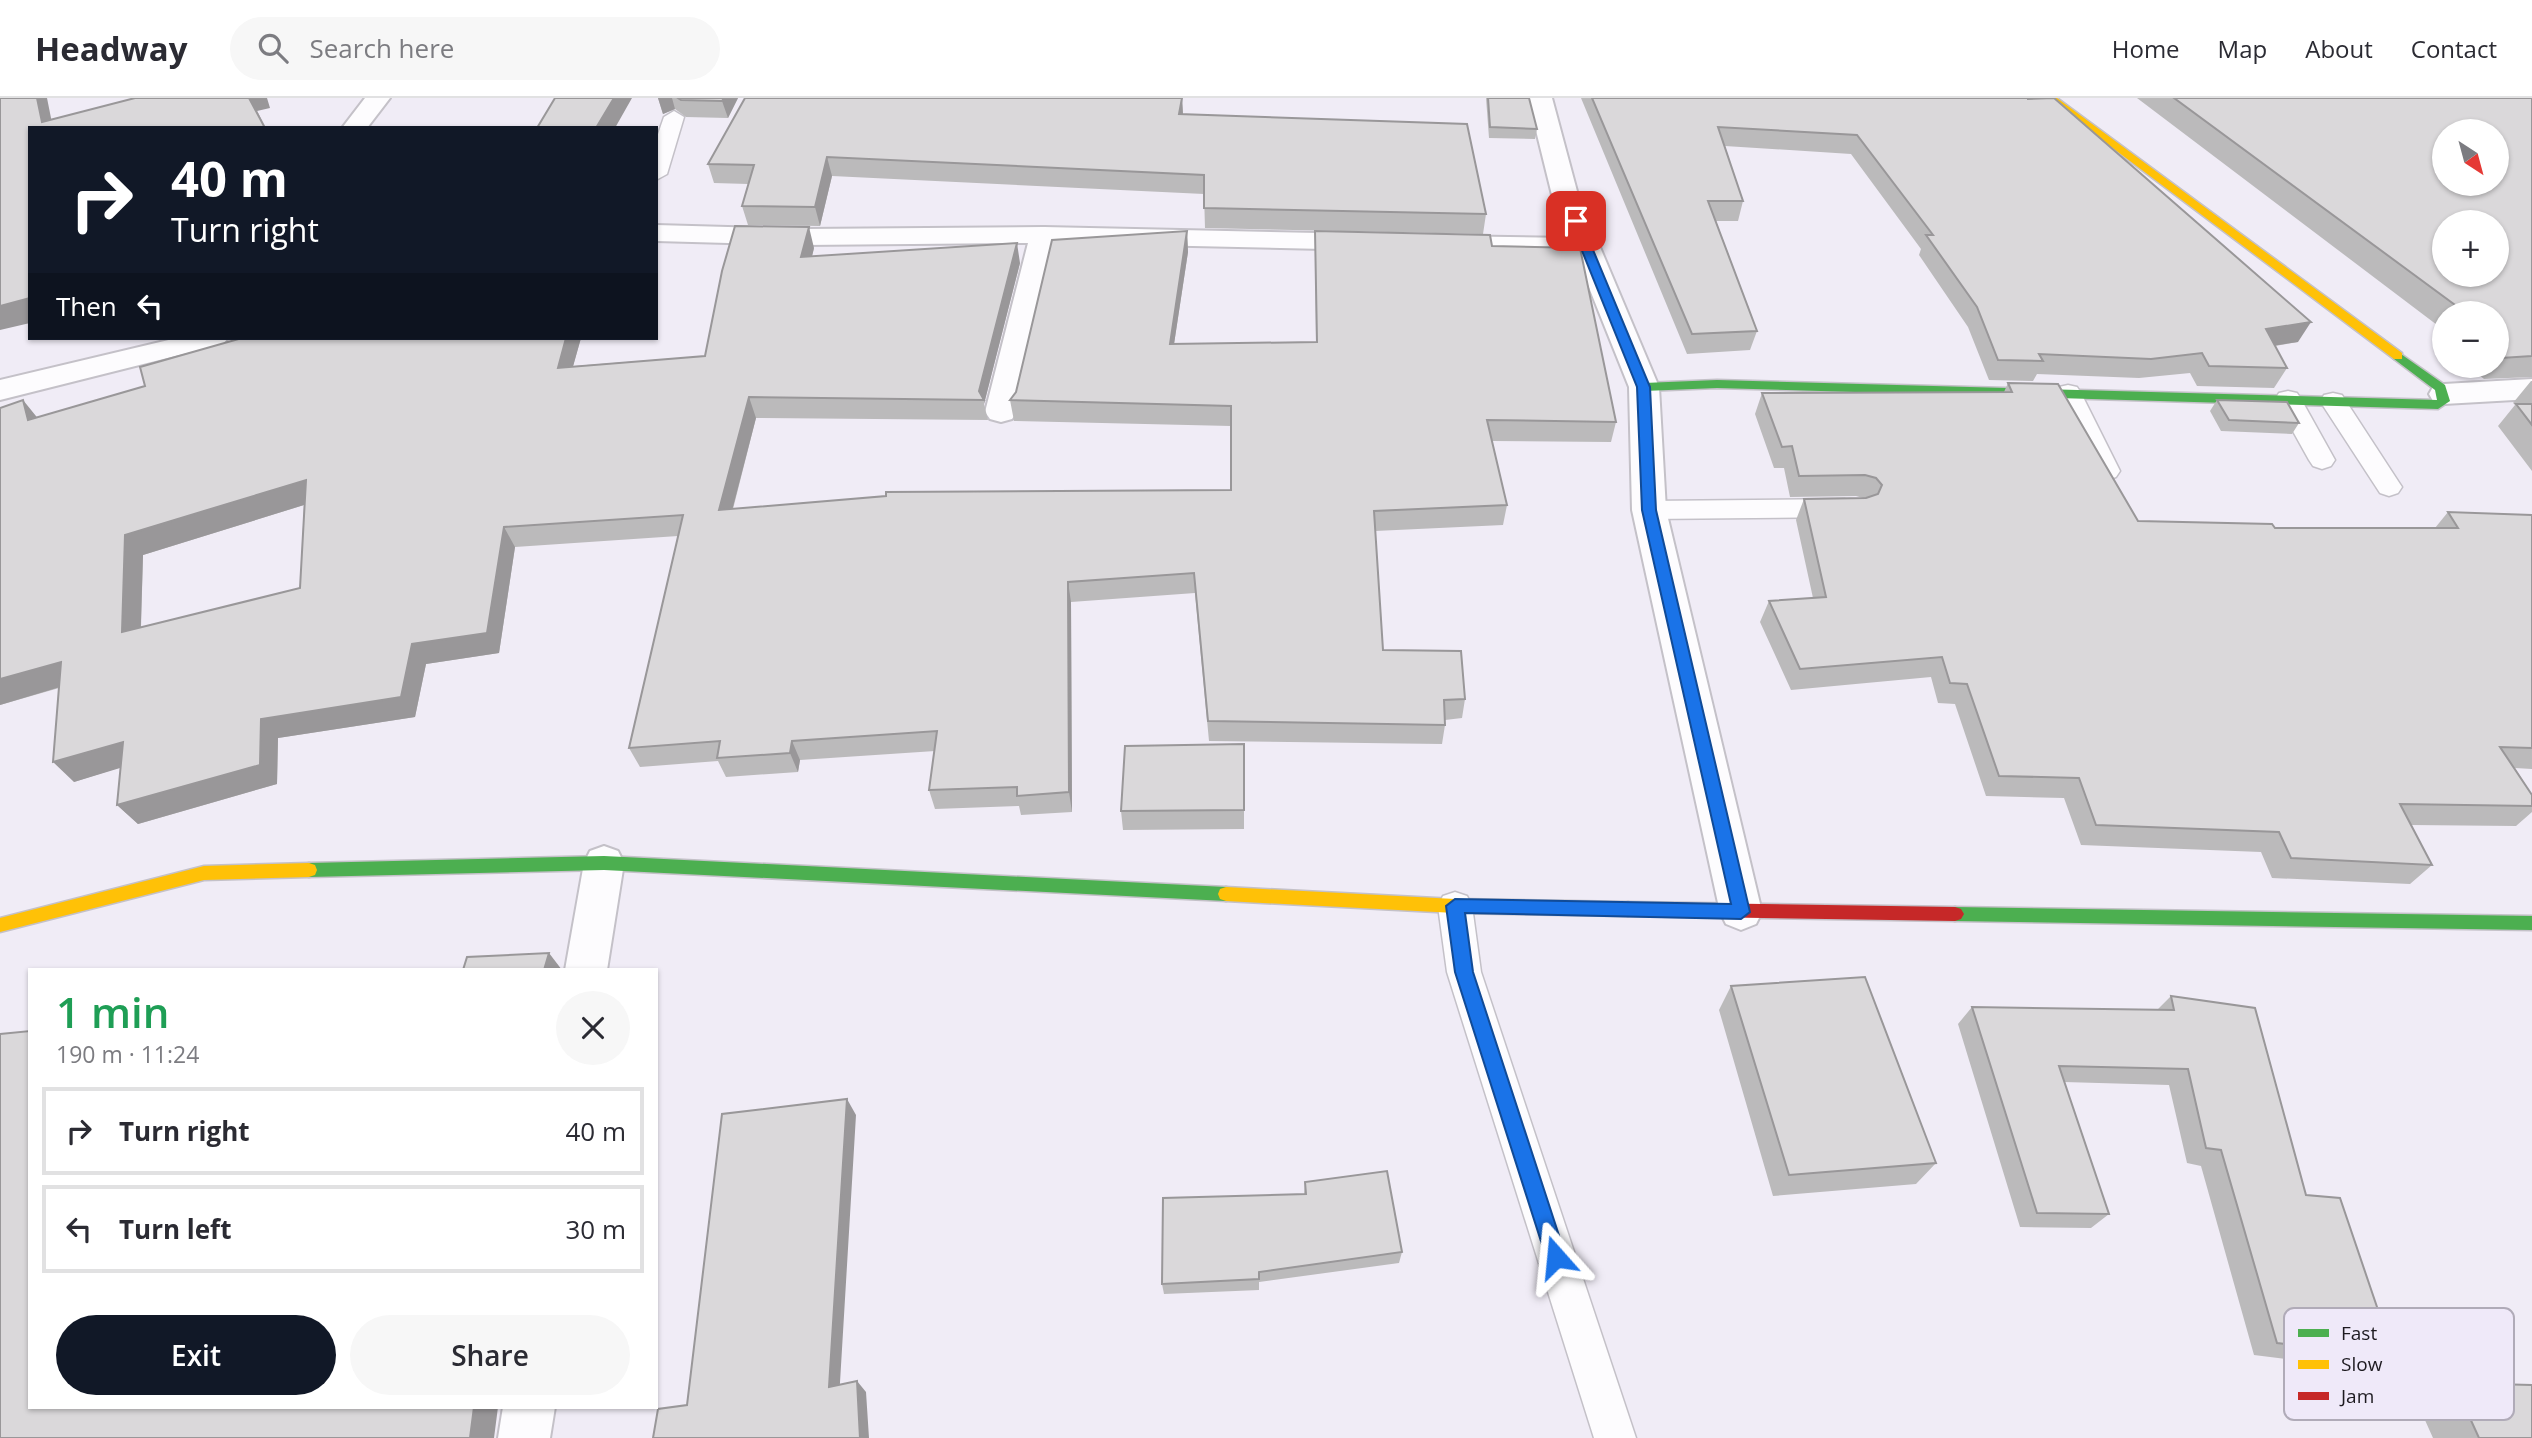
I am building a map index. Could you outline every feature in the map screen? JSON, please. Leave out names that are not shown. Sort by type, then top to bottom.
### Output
[{"type":"street","points":[[356,126],[378,98]]},
{"type":"street","points":[[1540,98],[1565,195],[1644,387],[1649,510],[1741,912]]},
{"type":"street","points":[[1644,387],[1717,384],[2438,405],[2444,401],[2444,394],[2430,380],[2051,98]]},
{"type":"street","points":[[658,233],[805,237],[1044,235],[1391,243]]},
{"type":"street","points":[[1001,412],[1044,235]]},
{"type":"street","points":[[1419,243],[1586,247]]},
{"type":"street","points":[[0,390],[206,340]]},
{"type":"street","points":[[2444,394],[2532,389]]},
{"type":"street","points":[[0,925],[204,873],[604,863],[1455,906],[2532,923]]},
{"type":"street","points":[[586,968],[604,863]]},
{"type":"street","points":[[524,1438],[528,1409]]},
{"type":"lane","points":[[658,168],[674,117]]},
{"type":"lane","points":[[2068,393],[2107,471]]},
{"type":"lane","points":[[2288,399],[2322,460]]},
{"type":"lane","points":[[2333,401],[2389,487]]},
{"type":"lane","points":[[1649,510],[1856,508]]},
{"type":"lane","points":[[1455,906],[1464,972],[1615,1438]]},
{"type":"building","points":[[0,98],[37,98],[42,122],[135,98],[249,98],[264,126],[28,126],[28,299],[0,306]]},
{"type":"building","points":[[555,98],[614,98],[597,126],[538,126]]},
{"type":"building","points":[[678,98],[724,98],[722,101]]},
{"type":"building","points":[[745,98],[1182,98],[1179,114],[1467,124],[1486,214],[1204,208],[1204,175],[827,157],[815,207],[742,206],[754,165],[708,164]]},
{"type":"building","points":[[1488,98],[1529,98],[1537,129],[1490,127]]},
{"type":"building","points":[[1592,98],[2054,98],[2311,322],[2266,329],[2287,368],[2209,366],[2202,353],[2151,359],[2039,354],[2043,361],[1998,360],[1977,307],[1926,235],[1933,235],[1857,135],[1718,127],[1743,201],[1708,201],[1757,331],[1692,334]]},
{"type":"building","points":[[2174,98],[2532,98],[2532,356],[2509,357],[2509,301],[2450,301]]},
{"type":"building","points":[[735,226],[809,227],[801,257],[1017,243],[979,391],[984,400],[749,397],[719,510],[886,496],[886,492],[1231,490],[1231,406],[1010,400],[1016,392],[1052,240],[1187,231],[1170,344],[1317,342],[1315,231],[1490,235],[1492,246],[1580,248],[1616,422],[1487,420],[1507,505],[1374,511],[1383,650],[1461,651],[1465,699],[1444,700],[1445,725],[1208,721],[1194,573],[1068,582],[1069,792],[1017,796],[1017,787],[929,790],[937,731],[792,741],[790,753],[717,758],[720,741],[629,748],[683,515],[504,527],[487,633],[412,644],[401,697],[261,719],[260,765],[117,805],[123,742],[53,762],[61,662],[0,679],[0,408],[23,400],[28,420],[145,386],[140,367],[235,340],[565,340],[558,368],[705,356],[722,271]],"holes":[[[306,480],[300,588],[122,632],[125,535]]]},
{"type":"building","points":[[2008,383],[2058,384],[2138,521],[2272,524],[2275,528],[2458,528],[2448,512],[2532,515],[2532,748],[2500,747],[2532,795],[2532,806],[2400,804],[2432,865],[2291,858],[2279,832],[2096,825],[2079,778],[1999,776],[1967,684],[1950,683],[1942,657],[1800,669],[1769,601],[1826,597],[1804,499],[1866,498],[1878,494],[1882,485],[1876,478],[1865,475],[1799,476],[1792,446],[1782,447],[1762,393],[2012,392]]},
{"type":"building","points":[[2217,400],[2287,402],[2299,423],[2229,420]]},
{"type":"building","points":[[2516,404],[2532,404],[2532,425]]},
{"type":"building","points":[[1244,744],[1244,810],[1121,811],[1125,746]]},
{"type":"building","points":[[549,953],[545,968],[464,968],[467,957]]},
{"type":"building","points":[[1865,977],[1936,1163],[1789,1175],[1731,986]]},
{"type":"building","points":[[2171,996],[2255,1008],[2306,1195],[2340,1198],[2377,1308],[2284,1308],[2284,1344],[2277,1343],[2221,1150],[2206,1148],[2188,1069],[2059,1066],[2109,1214],[2037,1213],[1972,1007],[2174,1010]]},
{"type":"building","points":[[28,1031],[28,1409],[474,1409],[470,1438],[0,1438],[0,1034]]},
{"type":"building","points":[[847,1099],[829,1387],[857,1381],[860,1438],[653,1438],[658,1409],[687,1405],[722,1114]]},
{"type":"building","points":[[1387,1171],[1402,1252],[1259,1272],[1259,1279],[1162,1284],[1163,1198],[1306,1194],[1305,1182]]},
{"type":"building","points":[[2514,1385],[2532,1385],[2532,1438],[2479,1438],[2471,1420],[2514,1420]]},
{"type":"traffic: fast","points":[[1644,387],[1717,384],[2438,405],[2444,401],[2441,388],[2398,356]]},
{"type":"traffic: fast","points":[[309,870],[604,863],[1226,894]]},
{"type":"traffic: fast","points":[[1955,914],[2532,923]]},
{"type":"traffic: slow","points":[[2051,98],[2398,356]]},
{"type":"traffic: slow","points":[[0,925],[204,873],[309,870]]},
{"type":"traffic: slow","points":[[1226,894],[1455,906],[1628,909]]},
{"type":"traffic: jam","points":[[1628,909],[1955,914]]},
{"type":"route","points":[[1556,1257],[1464,972],[1455,906],[1741,912],[1649,510],[1644,387],[1576,221]]}]
